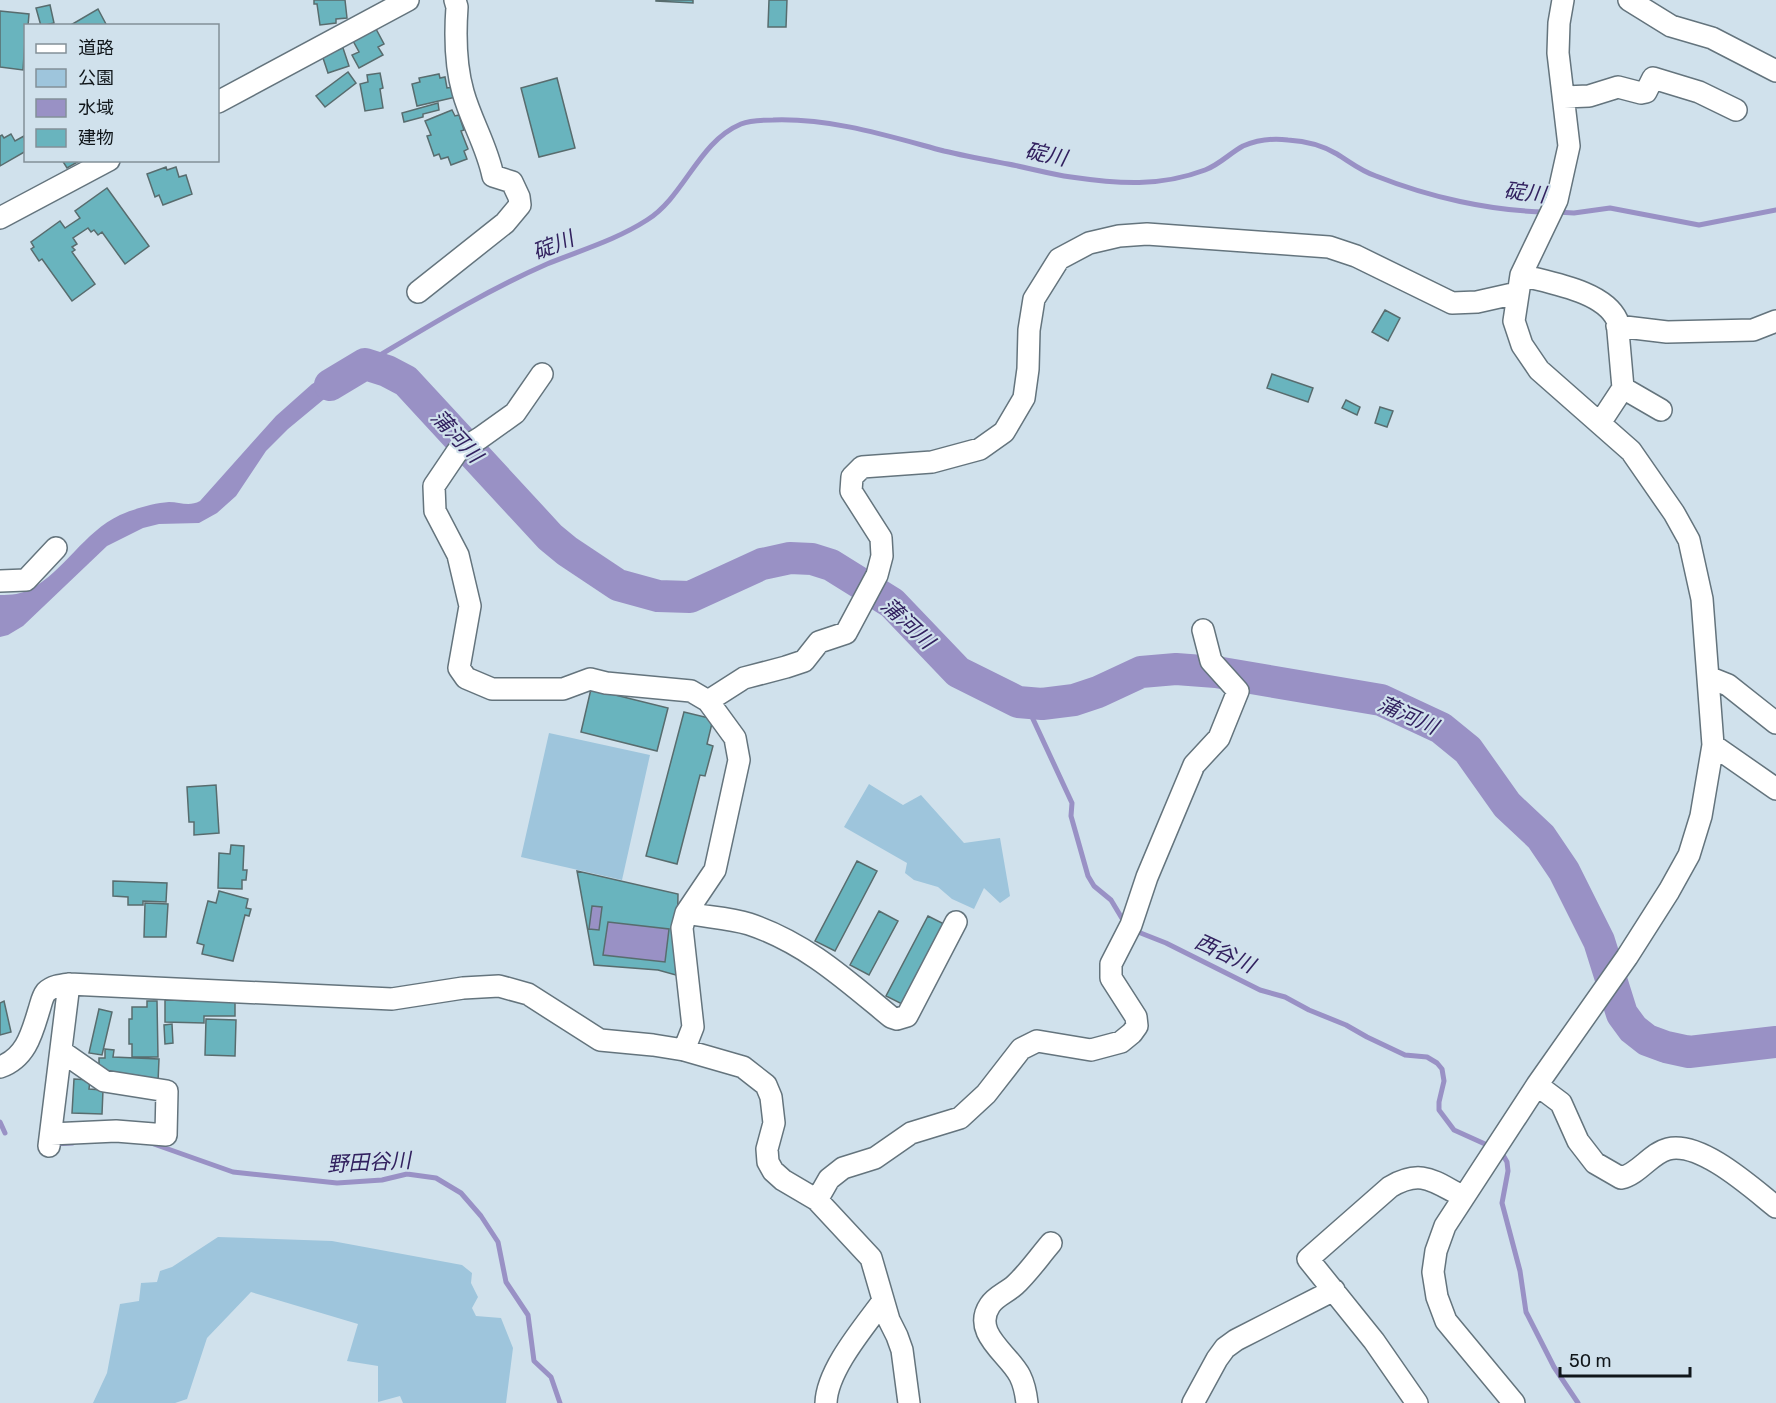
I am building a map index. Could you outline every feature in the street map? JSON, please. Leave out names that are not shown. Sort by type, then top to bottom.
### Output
[{"type":"street","points":[[219,101],[408,0]]},
{"type":"street","points":[[418,292],[505,223],[520,205],[512,182],[493,176],[490,158],[463,91],[456,55],[457,7],[455,0]]},
{"type":"street","points":[[1514,1403],[1446,1322],[1437,1297],[1433,1272],[1436,1251],[1445,1226],[1537,1085],[1627,957],[1689,855],[1701,816],[1713,745],[1702,599],[1689,540],[1674,513],[1630,451],[1539,370],[1522,345],[1514,321],[1519,284],[1557,200],[1569,146],[1558,53],[1559,23],[1563,0]]},
{"type":"street","points":[[1629,0],[1662,9],[1671,26],[1712,38],[1776,71]]},
{"type":"street","points":[[1564,98],[1589,96],[1618,87],[1641,93],[1646,92],[1653,78],[1699,92],[1736,110]]},
{"type":"street","points":[[0,218],[105,162]]},
{"type":"street","points":[[708,701],[744,678],[786,668],[804,661],[819,642],[846,633],[877,575],[882,556],[881,538],[851,491],[852,477],[862,467],[932,462],[980,449],[1004,432],[1024,398],[1028,369],[1029,330],[1034,299],[1059,258],[1089,243],[1119,236],[1147,234],[1329,247],[1356,256],[1452,303],[1477,302],[1519,284],[1586,294],[1605,303],[1613,311],[1617,326],[1623,388],[1600,423]]},
{"type":"street","points":[[1617,326],[1667,332],[1753,330],[1776,321]]},
{"type":"street","points":[[542,374],[515,413],[457,452],[434,486],[435,511],[458,555],[470,606],[459,668],[466,678],[492,689],[563,689],[590,679],[606,683],[691,691],[708,701],[735,738],[739,760],[715,870],[686,914],[682,928],[693,1027],[684,1050]]},
{"type":"street","points":[[1623,388],[1661,410]]},
{"type":"street","points":[[0,581],[26,580],[56,548]]},
{"type":"street","points":[[817,1200],[829,1179],[843,1168],[875,1158],[911,1133],[960,1118],[986,1094],[1020,1049],[1028,1044],[1047,1041],[1092,1050],[1120,1042],[1137,1026],[1136,1017],[1111,978],[1111,964],[1130,927],[1147,877],[1194,765],[1219,738],[1238,690],[1211,661],[1203,630]]},
{"type":"street","points":[[1708,677],[1728,685],[1776,723]]},
{"type":"street","points":[[1713,745],[1776,789]]},
{"type":"street","points":[[686,914],[747,924],[777,936],[824,962],[891,1017],[897,1019],[907,1016],[956,922]]},
{"type":"street","points":[[61,1051],[104,1081],[167,1090],[165,1135],[116,1131],[50,1140],[69,984]]},
{"type":"street","points":[[0,1067],[10,1064],[30,1040],[47,991],[55,986],[69,984],[392,999],[463,988],[499,986],[528,994],[600,1040],[684,1050],[743,1067],[766,1085],[774,1109],[774,1123],[767,1149],[768,1162],[773,1171],[783,1180],[817,1200],[871,1258],[883,1301],[902,1350],[909,1403]]},
{"type":"street","points":[[1537,1085],[1561,1102],[1578,1141],[1595,1162],[1621,1178],[1629,1176],[1667,1149],[1688,1149],[1723,1165],[1776,1207]]},
{"type":"street","points":[[1417,1403],[1374,1341],[1308,1259],[1390,1187],[1405,1178],[1417,1177],[1432,1181],[1464,1197]]},
{"type":"street","points":[[1027,1403],[1020,1377],[1010,1361],[989,1338],[985,1317],[994,1299],[1014,1286],[1051,1243]]},
{"type":"street","points":[[1193,1403],[1225,1348],[1236,1340],[1334,1290]]},
{"type":"street","points":[[826,1403],[834,1374],[843,1356],[883,1301]]},
{"type":"green space","points":[[549,733],[650,755],[622,880],[521,857]]},
{"type":"green space","points":[[869,784],[903,805],[921,795],[964,843],[1000,838],[1010,896],[1000,903],[984,888],[974,909],[952,899],[938,887],[914,880],[905,873],[907,863],[844,827]]},
{"type":"green space","points":[[218,1237],[332,1241],[462,1265],[472,1273],[471,1283],[478,1297],[472,1308],[476,1316],[501,1318],[513,1348],[506,1403],[403,1403],[400,1396],[378,1402],[378,1366],[347,1361],[358,1324],[251,1292],[207,1338],[187,1399],[175,1403],[93,1403],[107,1373],[120,1304],[139,1301],[141,1283],[157,1282],[160,1271],[172,1267]]},
{"type":"water","points":[[348,364],[365,364],[353,381],[323,400],[266,451],[236,496],[217,513],[199,523],[159,524],[143,528],[107,546],[23,626],[0,637],[0,595],[24,592],[43,581],[96,531],[120,515],[157,504],[169,502],[188,504],[200,501],[276,416],[312,384]]},
{"type":"water","points":[[592,906],[602,907],[599,930],[589,929]]},
{"type":"water","points":[[608,922],[669,929],[665,962],[603,955]]},
{"type":"building","points":[[314,0],[345,0],[347,18],[336,19],[336,23],[320,25],[317,4],[314,4]]},
{"type":"building","points":[[693,0],[693,3],[656,1]]},
{"type":"building","points":[[769,0],[787,0],[786,27],[768,27]]},
{"type":"building","points":[[50,5],[54,23],[40,24],[36,8]]},
{"type":"building","points":[[98,9],[106,24],[72,24]]},
{"type":"building","points":[[0,11],[29,14],[28,24],[24,24],[23,70],[0,67]]},
{"type":"building","points":[[375,27],[384,44],[378,47],[383,55],[359,68],[352,55],[359,52],[352,39]]},
{"type":"building","points":[[343,48],[349,66],[328,73],[322,55]]},
{"type":"building","points":[[348,72],[356,83],[325,107],[316,96]]},
{"type":"building","points":[[380,73],[383,108],[365,111],[360,84],[368,82],[367,75]]},
{"type":"building","points":[[439,74],[440,78],[445,77],[447,88],[454,87],[456,97],[417,106],[412,84],[420,82],[419,78]]},
{"type":"building","points":[[557,78],[575,148],[539,157],[521,88]]},
{"type":"building","points":[[438,103],[439,110],[404,122],[402,113]]},
{"type":"building","points":[[452,110],[455,116],[459,115],[464,130],[461,131],[468,149],[464,151],[467,159],[451,165],[448,157],[441,159],[439,154],[434,156],[427,136],[431,135],[425,121]]},
{"type":"building","points":[[11,134],[15,141],[24,136],[24,152],[0,166],[0,136],[4,138]]},
{"type":"building","points":[[63,162],[78,162],[67,168]]},
{"type":"building","points":[[166,167],[167,170],[176,167],[179,177],[186,175],[192,194],[163,205],[159,195],[155,197],[147,174]]},
{"type":"building","points":[[107,188],[149,246],[125,264],[102,232],[98,235],[94,230],[91,232],[88,228],[73,238],[77,244],[72,247],[75,250],[72,252],[95,284],[72,301],[42,259],[39,261],[31,249],[34,247],[31,242],[60,221],[65,228],[80,218],[75,211]]},
{"type":"building","points":[[1385,310],[1400,318],[1388,341],[1372,332]]},
{"type":"building","points":[[1272,374],[1313,388],[1308,402],[1267,388]]},
{"type":"building","points":[[1346,400],[1360,407],[1357,415],[1342,408]]},
{"type":"building","points":[[1380,407],[1393,411],[1387,427],[1375,423]]},
{"type":"building","points":[[591,689],[668,708],[657,751],[581,732]]},
{"type":"building","points":[[684,712],[713,719],[707,744],[713,746],[705,776],[700,775],[677,864],[646,856]]},
{"type":"building","points":[[216,785],[219,833],[194,835],[194,822],[189,822],[187,787]]},
{"type":"building","points":[[231,845],[244,846],[243,870],[247,870],[246,880],[242,880],[242,889],[218,888],[219,853],[230,854]]},
{"type":"building","points":[[857,861],[877,871],[835,951],[815,941]]},
{"type":"building","points":[[577,871],[678,894],[677,951],[683,977],[658,970],[594,965]],"holes":[[[592,906],[602,907],[599,930],[589,929]],[[608,922],[669,929],[665,962],[603,955]]]},
{"type":"building","points":[[113,881],[167,883],[166,902],[143,901],[143,905],[128,905],[128,897],[113,896]]},
{"type":"building","points":[[219,891],[248,899],[246,908],[251,909],[249,916],[245,915],[233,961],[202,954],[204,945],[197,943],[208,901],[216,903]]},
{"type":"building","points":[[145,903],[168,904],[166,937],[144,937]]},
{"type":"building","points":[[879,911],[898,921],[869,975],[850,965]]},
{"type":"building","points":[[928,916],[948,926],[906,1006],[886,996]]},
{"type":"building","points":[[165,1000],[235,1002],[235,1016],[204,1016],[204,1023],[165,1022]]},
{"type":"building","points":[[4,1001],[11,1032],[0,1035],[0,1003]]},
{"type":"building","points":[[147,1001],[157,1001],[158,1057],[132,1057],[132,1044],[129,1044],[129,1019],[132,1019],[132,1007],[147,1007]]},
{"type":"building","points":[[99,1009],[112,1012],[102,1055],[89,1053]]},
{"type":"building","points":[[206,1019],[236,1020],[235,1056],[205,1055]]},
{"type":"building","points":[[172,1024],[173,1043],[165,1044],[164,1025]]},
{"type":"building","points":[[105,1049],[114,1050],[113,1057],[159,1059],[158,1082],[115,1080],[99,1069],[99,1058],[105,1058]]},
{"type":"building","points":[[74,1079],[90,1080],[89,1089],[103,1090],[102,1114],[72,1113]]},
{"type":"waterway","name":"碇川","points":[[365,364],[454,311],[500,287],[547,264],[611,239],[647,220],[672,197],[714,143],[726,132],[753,121],[795,120],[838,125],[952,153],[1055,174],[1123,182],[1155,182],[1188,175],[1210,168],[1248,144],[1282,139],[1325,148],[1371,174],[1438,196],[1482,206],[1547,212]]},
{"type":"waterway","name":"碇川","points":[[1556,212],[1574,213],[1610,208],[1699,225],[1776,210]]},
{"type":"waterway","name":"蒲河川","points":[[330,385],[365,364],[387,371],[406,381],[550,537],[618,585],[658,596],[690,597],[762,564],[790,558],[812,559],[831,565],[892,603],[958,672],[1018,702],[1042,704],[1074,700],[1098,692],[1141,672],[1176,669],[1216,672],[1381,700],[1441,728],[1468,750],[1507,805],[1541,837],[1564,871],[1599,941],[1622,1014],[1633,1029],[1647,1040],[1689,1052],[1776,1042]]},
{"type":"waterway","name":"西谷川","points":[[1026,704],[1072,803],[1071,816],[1088,876],[1094,886],[1111,900],[1126,925]]},
{"type":"waterway","name":"西谷川","points":[[1133,930],[1166,943],[1260,990],[1285,997],[1309,1010],[1346,1025],[1405,1055],[1427,1057],[1437,1063],[1442,1069],[1444,1081],[1439,1110],[1454,1130],[1485,1144]]},
{"type":"waterway","name":"野田谷川","points":[[0,1122],[5,1133]]},
{"type":"waterway","name":"野田谷川","points":[[53,1144],[73,1143]]},
{"type":"waterway","name":"野田谷川","points":[[151,1143],[233,1172],[337,1183],[382,1180],[407,1174],[436,1178],[461,1193],[481,1216],[498,1242],[506,1282],[528,1315],[534,1361],[551,1377],[560,1403]]},
{"type":"waterway","name":"西谷川","points":[[1503,1155],[1508,1171],[1502,1203],[1520,1271],[1526,1312],[1554,1367],[1578,1403]]}]
